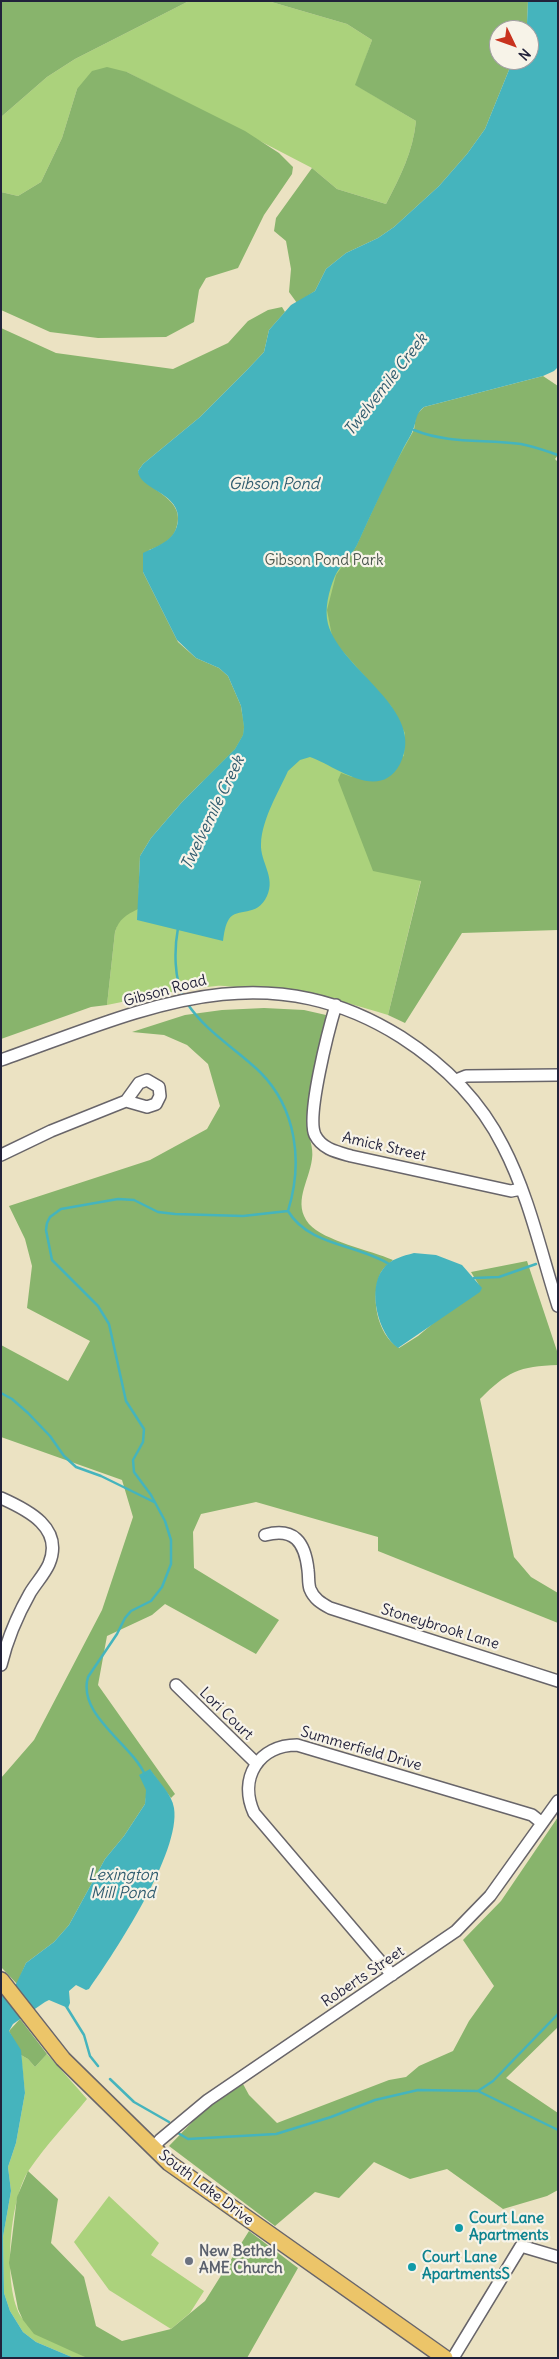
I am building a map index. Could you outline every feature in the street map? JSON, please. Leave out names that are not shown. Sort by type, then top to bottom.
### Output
[{"type":"main road","name":"South Lake Drive","points":[[4,1983],[63,2059],[169,2163],[445,2358]]},
{"type":"street","name":"Gibson Road","points":[[1,1060],[162,1004],[220,993],[282,994],[336,1005],[362,1015],[389,1030],[430,1058],[456,1080],[478,1106],[496,1133],[521,1188],[558,1306]]},
{"type":"street","name":"Amick Street","points":[[336,1005],[324,1048],[314,1116],[314,1133],[322,1143],[332,1150],[351,1156],[511,1191],[521,1188]]},
{"type":"street","points":[[456,1080],[466,1076],[558,1074]]},
{"type":"street","points":[[1,1155],[50,1131],[126,1101]]},
{"type":"street","points":[[1,1498],[23,1508],[42,1522],[50,1535],[52,1550],[48,1566],[20,1612],[4,1648],[1,1665]]},
{"type":"street","name":"Stoneybrook Lane","points":[[265,1535],[282,1532],[290,1534],[300,1542],[306,1555],[311,1600],[330,1608],[558,1680]]},
{"type":"street","name":"Lori Court","points":[[176,1685],[256,1763]]},
{"type":"street","name":"Summerfield Drive","points":[[256,1763],[274,1749],[297,1744],[532,1815],[542,1823]]},
{"type":"street","points":[[256,1763],[248,1782],[251,1806],[254,1813],[392,1975]]},
{"type":"street","name":"Roberts Street","points":[[154,2147],[208,2100],[456,1931],[469,1920],[490,1896],[558,1801]]},
{"type":"street","points":[[453,2358],[521,2246],[558,2257]]},
{"type":"green space","points":[[1,1],[189,1],[75,59],[47,77],[1,117]]},
{"type":"green space","points":[[189,1],[268,1],[347,24],[372,40],[356,85],[416,121],[409,154],[386,204],[337,189],[312,168],[127,72],[77,89],[62,138],[41,182],[18,196],[1,192],[1,117],[47,77],[75,59]]},
{"type":"green space","points":[[268,1],[528,1],[527,20],[489,20],[489,70],[509,70],[485,129],[467,154],[439,186],[394,227],[378,238],[346,253],[326,269],[315,291],[297,303],[289,292],[291,269],[286,241],[274,231],[276,218],[312,168],[337,189],[386,204],[409,154],[416,121],[355,85],[372,40],[347,24]]},
{"type":"green space","points":[[107,67],[127,72],[245,131],[279,153],[293,167],[292,174],[264,215],[238,268],[206,278],[199,290],[194,322],[166,337],[98,338],[50,332],[1,310],[1,192],[18,196],[41,182],[62,138],[77,89],[92,71]]},
{"type":"green space","points":[[282,307],[285,312],[269,330],[264,352],[200,417],[143,464],[138,471],[149,485],[172,503],[178,518],[172,537],[161,545],[149,550],[143,572],[178,642],[196,658],[219,668],[228,676],[241,706],[244,727],[243,735],[235,749],[182,802],[151,838],[140,856],[138,909],[124,918],[115,932],[107,1005],[91,1007],[1,1039],[1,328],[56,353],[173,369],[228,343],[248,321],[268,310]]},
{"type":"green space","points":[[543,376],[558,386],[558,455],[555,459],[558,462],[558,930],[462,933],[405,1023],[388,1015],[421,881],[373,871],[338,780],[341,773],[352,777],[404,756],[405,733],[391,706],[339,647],[332,636],[327,610],[336,575],[356,547],[388,477],[414,430],[416,415],[424,407]]},
{"type":"green space","points":[[414,430],[421,880],[388,1015],[332,999],[296,992],[221,986],[175,991],[107,1005],[115,932],[118,922]]},
{"type":"green space","points":[[264,1008],[304,1010],[326,1015],[309,1111],[308,1129],[312,1155],[303,1192],[302,1208],[309,1224],[316,1230],[348,1245],[393,1260],[381,1272],[376,1292],[377,1313],[380,1324],[391,1342],[399,1348],[418,1336],[479,1285],[471,1272],[527,1261],[558,1354],[558,1365],[533,1367],[514,1372],[498,1382],[480,1399],[514,1557],[531,1577],[558,1593],[558,1623],[378,1551],[378,1537],[256,1502],[201,1514],[193,1532],[194,1568],[279,1620],[256,1654],[165,1604],[152,1615],[107,1636],[98,1685],[175,1794],[171,1798],[150,1770],[145,1804],[124,1836],[105,1859],[69,1925],[54,1942],[26,1963],[17,1984],[1,1967],[1,1778],[34,1740],[102,1610],[133,1517],[122,1480],[1,1437],[1,1345],[68,1381],[90,1341],[27,1308],[32,1266],[25,1239],[9,1206],[150,1160],[207,1129],[220,1106],[208,1064],[187,1045],[164,1035],[132,1032],[185,1015],[222,1010]]},
{"type":"green space","points":[[558,1817],[558,2027],[506,2078],[558,2113],[558,2190],[547,2196],[503,2209],[447,2169],[410,2179],[374,2162],[339,2198],[315,2192],[275,2226],[169,2146],[202,2112],[243,2084],[249,2095],[277,2123],[389,2080],[406,2077],[419,2066],[453,2051],[469,2021],[494,1986],[463,1940],[501,1901]]},
{"type":"green space","points":[[20,2019],[47,2054],[35,2067],[28,2059],[21,2055],[9,2031]]},
{"type":"green space","points":[[47,2054],[87,2099],[29,2170],[22,2183],[10,2244],[12,2287],[16,2305],[27,2324],[43,2335],[87,2358],[74,2358],[36,2342],[23,2332],[10,2311],[4,2293],[3,2237],[11,2191],[8,2167],[16,2143],[25,2093],[21,2055],[28,2059],[35,2067]]},
{"type":"green space","points":[[28,2171],[58,2199],[51,2243],[84,2277],[96,2326],[122,2341],[171,2329],[205,2301],[249,2231],[298,2268],[247,2358],[87,2358],[34,2334],[23,2320],[18,2309],[9,2263],[17,2197]]},
{"type":"green space","points":[[109,2196],[159,2243],[151,2255],[204,2291],[190,2313],[171,2329],[109,2290],[74,2242]]},
{"type":"water","name":"Gibson Pond","points":[[528,1],[558,1],[558,367],[543,376],[424,407],[421,410],[357,545],[335,576],[328,600],[328,624],[336,641],[393,708],[402,726],[405,744],[400,764],[391,775],[381,781],[357,778],[310,757],[300,760],[288,771],[271,806],[262,835],[261,851],[270,882],[267,896],[258,907],[253,910],[237,913],[229,919],[223,941],[137,920],[140,856],[151,838],[182,802],[235,749],[243,735],[244,727],[241,706],[228,676],[219,668],[196,658],[177,640],[143,572],[143,553],[162,544],[172,536],[178,516],[176,508],[171,501],[144,482],[138,471],[143,464],[200,417],[264,352],[269,330],[291,305],[315,291],[326,269],[346,253],[378,238],[394,227],[439,186],[467,154],[485,129],[509,70],[539,70],[539,20],[527,20]]},
{"type":"water","points":[[414,1253],[436,1255],[462,1265],[482,1288],[480,1292],[398,1348],[385,1333],[380,1322],[375,1299],[376,1288],[378,1278],[389,1263],[397,1258]]},
{"type":"water","name":"Lexington Mill Pond","points":[[150,1769],[168,1793],[174,1808],[173,1827],[167,1850],[144,1901],[89,1989],[86,1990],[76,1985],[69,1991],[70,2003],[68,2008],[49,2000],[13,2024],[9,2031],[21,2050],[25,2093],[16,2143],[8,2167],[11,2191],[3,2237],[4,2293],[10,2311],[23,2332],[36,2342],[74,2358],[1,2358],[1,1995],[16,1984],[26,1963],[54,1942],[69,1925],[105,1859],[124,1836],[145,1804],[146,1790],[139,1775]]},
{"type":"waterway","points":[[414,430],[453,439],[521,444],[558,455]]},
{"type":"waterway","name":"Twelvemile Creek","points":[[178,928],[176,964],[178,982],[184,998]]},
{"type":"waterway","name":"Twelvemile Creek","points":[[187,1003],[212,1031],[260,1072],[282,1103],[294,1137],[295,1174],[293,1193],[288,1211]]},
{"type":"waterway","name":"Twelvemile Creek","points":[[145,1775],[129,1752],[107,1729],[90,1704],[87,1691],[88,1677],[117,1634],[125,1618],[131,1611],[151,1601],[162,1587],[171,1564],[171,1540],[165,1521],[151,1495],[134,1472],[133,1460],[143,1442],[144,1429],[126,1401],[109,1324],[98,1306],[52,1260],[46,1230],[47,1223],[50,1217],[61,1209],[118,1199],[134,1200],[158,1212],[175,1214],[243,1216],[288,1211]]},
{"type":"waterway","points":[[288,1211],[297,1223],[321,1238],[363,1252],[389,1264]]},
{"type":"waterway","points":[[474,1278],[499,1277],[536,1264]]},
{"type":"waterway","points":[[1,1393],[12,1399],[28,1413],[50,1436],[64,1456],[76,1467],[101,1476],[154,1502]]},
{"type":"waterway","points":[[66,2006],[84,2035],[90,2056],[98,2066]]},
{"type":"waterway","points":[[478,2091],[493,2081],[558,2014]]},
{"type":"waterway","points":[[110,2079],[134,2102],[169,2122]]},
{"type":"waterway","points":[[178,2133],[188,2139],[276,2134],[331,2117],[375,2100],[418,2090],[478,2091],[558,2130]]},
{"type":"place","name":"Court Lane Apartments","points":[[459,2228]]},
{"type":"place","name":"New Bethel AME Church","points":[[189,2261]]},
{"type":"place","name":"Court Lane ApartmentsS","points":[[412,2267]]},
{"type":"park label","name":"Gibson Pond Park","points":[[324,561]]}]
